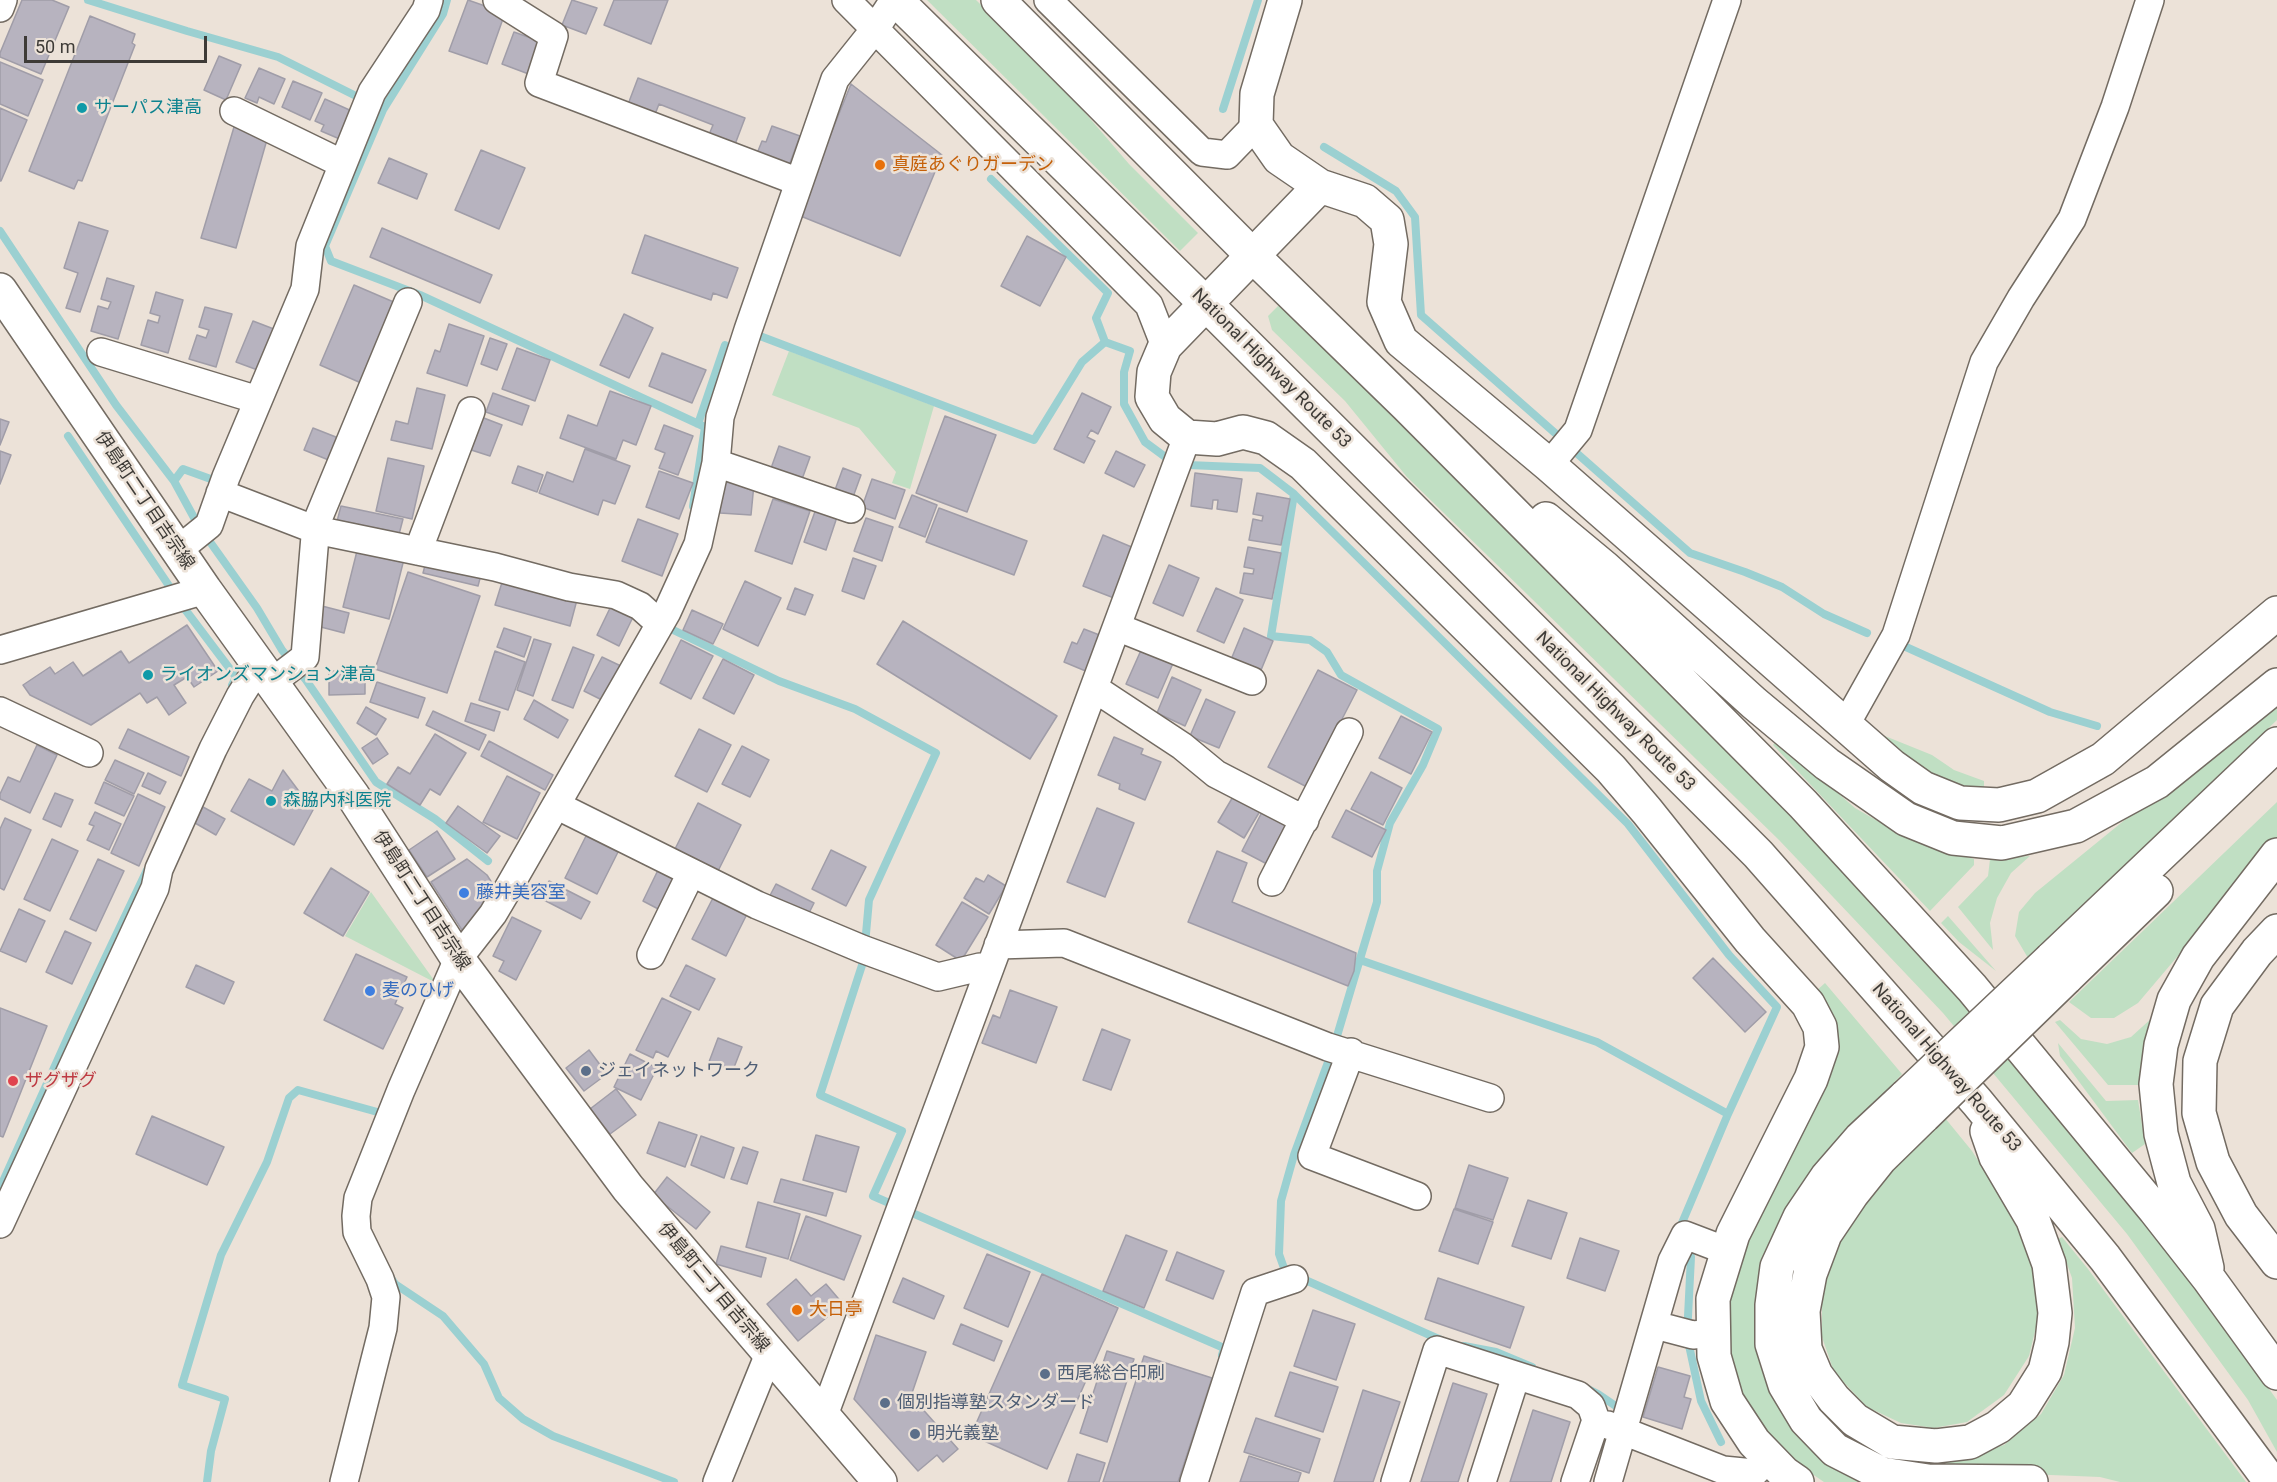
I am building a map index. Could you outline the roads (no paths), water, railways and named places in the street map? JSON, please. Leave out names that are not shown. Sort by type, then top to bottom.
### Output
[{"type":"main road","name":"National Highway Route 53","points":[[895,0],[1204,303],[1758,854],[1977,1102],[2105,1258],[2271,1482]]},
{"type":"main road","points":[[998,0],[1803,804],[1972,988],[2155,1210],[2209,1279],[2277,1373]]},
{"type":"main road","points":[[1285,0],[1257,94],[1256,125],[1279,158],[1320,186],[1365,201],[1387,220],[1391,244],[1384,302],[1401,340],[1549,465],[1845,726],[1892,766],[1923,788],[1960,803],[1999,805],[2037,796],[2103,759],[2277,613]]},
{"type":"main road","points":[[1320,186],[1204,303],[1165,346],[1154,372],[1152,397],[1181,454],[1216,439],[1243,432],[1266,438],[1303,464],[1611,769],[1749,940],[1808,1004],[1820,1027],[1822,1047],[1811,1078],[1733,1234],[1713,1299],[1696,1333],[1714,1356],[1727,1401],[1754,1442],[1784,1473],[1797,1482]]},
{"type":"main road","name":"伊島町二丁目吉宗線","points":[[0,290],[194,537],[187,596],[268,677],[353,796],[458,959],[628,1188],[880,1482]]},
{"type":"main road","points":[[1407,406],[1605,568],[1754,703],[1827,764],[1906,819],[1953,837],[2002,843],[2076,826],[2157,782],[2277,685]]},
{"type":"main road","points":[[1977,1102],[1996,1157],[2033,1221],[2049,1264],[2055,1313],[2052,1342],[2045,1371],[2023,1406],[1998,1427],[1970,1442],[1936,1446],[1892,1442],[1855,1420],[1834,1399],[1816,1375],[1805,1349],[1803,1311],[1810,1274],[1825,1234],[1851,1194],[1880,1159],[1915,1106],[2058,968],[2277,744]]},
{"type":"main road","points":[[2058,968],[2277,775]]},
{"type":"main road","points":[[2209,1279],[2198,1229],[2174,1183],[2161,1134],[2156,1084],[2161,1045],[2174,1000],[2198,957],[2277,855]]},
{"type":"main road","points":[[2277,931],[2257,952],[2217,1006],[2200,1061],[2199,1113],[2212,1162],[2241,1215],[2277,1262]]},
{"type":"main road","points":[[1915,1106],[1860,1139],[1827,1177],[1800,1217],[1777,1267],[1772,1305],[1772,1344],[1785,1385],[1806,1420],[1835,1450],[1882,1474],[1928,1481],[2031,1482]]},
{"type":"street","points":[[0,8],[3,0]]},
{"type":"street","points":[[194,537],[222,486],[305,289],[310,246],[372,92],[426,10],[429,0]]},
{"type":"street","points":[[497,0],[554,36],[539,83],[799,182]]},
{"type":"street","points":[[846,0],[1149,305],[1165,346]]},
{"type":"street","points":[[344,1482],[383,1328],[386,1297],[380,1279],[357,1232],[358,1198],[400,1090],[458,959],[493,914],[660,624],[698,544],[716,463],[720,417],[835,79],[895,0]]},
{"type":"street","points":[[1048,0],[1202,152],[1227,155],[1256,125]]},
{"type":"street","points":[[1549,465],[1578,430],[1727,0]]},
{"type":"street","points":[[1845,726],[1896,635],[1984,362],[2021,298],[2072,219],[2115,107],[2150,0]]},
{"type":"street","points":[[234,111],[343,164]]},
{"type":"street","points":[[2,1214],[155,888],[159,869],[213,749],[268,677],[305,657],[318,522],[408,303]]},
{"type":"street","points":[[102,352],[258,400]]},
{"type":"street","points":[[418,551],[471,411]]},
{"type":"street","points":[[824,1415],[1181,454]]},
{"type":"street","points":[[716,463],[851,508]]},
{"type":"street","points":[[222,486],[318,522],[418,551],[495,567],[569,587],[616,595],[640,606],[660,624]]},
{"type":"street","points":[[0,650],[187,596]]},
{"type":"street","points":[[1117,627],[1252,681]]},
{"type":"street","points":[[1094,688],[1182,746],[1216,774],[1305,820]]},
{"type":"street","points":[[0,711],[89,753]]},
{"type":"street","points":[[1272,882],[1349,732]]},
{"type":"street","points":[[556,804],[691,873],[778,914],[938,977],[980,966],[994,956],[1064,943],[1339,1049],[1490,1098]]},
{"type":"street","points":[[651,955],[691,873]]},
{"type":"street","points":[[1339,1049],[1312,1156],[1416,1197]]},
{"type":"street","points":[[1575,1482],[1612,1426],[1655,1325],[1672,1262],[1685,1234],[1727,1251]]},
{"type":"street","points":[[1194,1482],[1255,1292],[1294,1280]]},
{"type":"street","points":[[1655,1325],[1696,1333]]},
{"type":"street","points":[[1395,1482],[1437,1350],[1578,1395],[1612,1426],[1723,1470],[1754,1473],[1769,1458]]},
{"type":"street","points":[[717,1482],[769,1354]]},
{"type":"street","points":[[1482,1482],[1516,1376]]},
{"type":"street","points":[[1608,1482],[1612,1426]]},
{"type":"waterway","points":[[88,0],[278,57],[360,98]]},
{"type":"waterway","points":[[447,0],[443,14],[383,110],[325,246],[331,261],[420,295],[705,427],[693,506]]},
{"type":"waterway","points":[[1223,109],[1258,0]]},
{"type":"waterway","points":[[1324,147],[1396,191],[1415,217],[1421,315],[1555,433]]},
{"type":"waterway","points":[[991,179],[1108,293],[1096,318],[1105,342],[1130,351],[1124,372],[1124,404],[1145,442],[1168,459],[1188,465],[1260,468],[1294,494],[1271,636],[1310,640],[1327,652],[1341,675],[1438,729],[1423,765],[1390,823],[1377,871],[1377,902],[1334,1046],[1294,1155],[1281,1201],[1279,1254],[1285,1271],[1441,1340]]},
{"type":"waterway","points":[[0,231],[116,405],[174,481],[198,525],[257,608],[282,650],[306,680],[376,782],[435,819],[488,861]]},
{"type":"waterway","points":[[752,333],[1034,440],[1082,362],[1105,342]]},
{"type":"waterway","points":[[698,424],[725,345]]},
{"type":"waterway","points":[[68,436],[184,608],[236,677],[232,685]]},
{"type":"waterway","points":[[1572,449],[1690,553],[1782,587],[1824,614],[1867,633]]},
{"type":"waterway","points":[[174,481],[183,469],[219,482]]},
{"type":"waterway","points":[[1294,494],[1628,824],[1729,955],[1777,1007],[1728,1114]]},
{"type":"waterway","points":[[667,627],[779,681],[855,709],[936,753],[869,900],[865,945]]},
{"type":"waterway","points":[[1906,647],[2050,712],[2097,726]]},
{"type":"waterway","points":[[0,1188],[147,870]]},
{"type":"waterway","points":[[865,956],[820,1095],[902,1131],[873,1196],[1224,1348],[1222,1355]]},
{"type":"waterway","points":[[1360,960],[1597,1042],[1728,1114],[1679,1230]]},
{"type":"waterway","points":[[207,1482],[211,1451],[225,1399],[182,1385],[221,1255],[267,1162],[289,1098],[298,1090],[381,1113]]},
{"type":"waterway","points":[[1691,1257],[1687,1336],[1701,1401],[1721,1442]]},
{"type":"waterway","points":[[391,1278],[395,1284],[443,1316],[484,1364],[499,1398],[523,1419],[553,1436],[674,1482]]},
{"type":"waterway","points":[[1464,1346],[1496,1352],[1532,1367]]},
{"type":"waterway","points":[[1588,1389],[1623,1411]]},
{"type":"place","name":"サーパス津高","points":[[82,108]]},
{"type":"place","name":"真庭あぐりガーデン","points":[[880,165]]},
{"type":"place","name":"ライオンズマンション津高","points":[[148,675]]},
{"type":"place","name":"森脇内科医院","points":[[271,801]]},
{"type":"place","name":"藤井美容室","points":[[464,893]]},
{"type":"place","name":"麦のひげ","points":[[370,991]]},
{"type":"place","name":"ジェイネットワーク","points":[[586,1071]]},
{"type":"place","name":"ザグザグ","points":[[13,1081]]},
{"type":"place","name":"大日亭","points":[[797,1310]]},
{"type":"place","name":"西尾総合印刷","points":[[1045,1374]]},
{"type":"place","name":"個別指導塾スタンダード","points":[[885,1403]]},
{"type":"place","name":"明光義塾","points":[[915,1434]]}]
